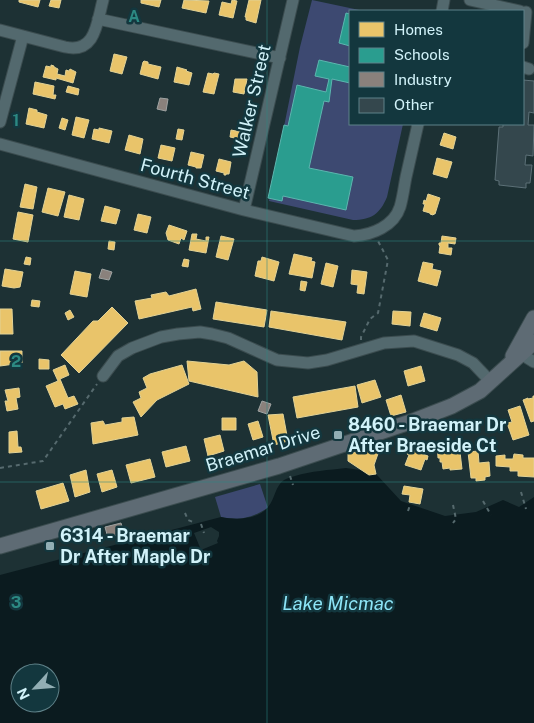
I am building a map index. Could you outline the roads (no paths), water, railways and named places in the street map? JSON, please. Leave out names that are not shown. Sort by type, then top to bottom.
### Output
[{"type":"main road","points":[[506,367],[534,318]]},
{"type":"main road","name":"Braemar Drive","points":[[0,546],[279,466],[416,420],[452,406],[480,391],[534,342]]},
{"type":"street","points":[[0,30],[73,49],[84,46],[94,36],[103,0]]},
{"type":"street","name":"Walker Street","points":[[244,210],[293,0]]},
{"type":"street","points":[[470,0],[517,10]]},
{"type":"street","points":[[524,30],[526,12]]},
{"type":"street","points":[[98,19],[280,58]]},
{"type":"street","points":[[0,122],[23,36]]},
{"type":"street","name":"Fourth Street","points":[[0,144],[244,210],[354,236],[366,235],[378,230],[391,220],[400,208],[418,125]]},
{"type":"street","points":[[103,376],[118,356],[132,348],[161,337],[200,332],[228,338],[278,360],[308,363],[327,360],[384,343],[414,341],[473,363],[491,382]]},
{"type":"street","points":[[521,354],[534,362]]},
{"type":"water","name":"Lake Micmac","points":[[346,468],[377,475],[401,501],[445,516],[476,512],[503,500],[519,507],[534,497],[534,723],[0,723],[0,575],[221,517],[240,519],[253,517],[268,507],[285,479],[307,473]]},
{"type":"place","name":"8460 - Braemar Dr After Braeside Ct","points":[[338,435]]},
{"type":"place","name":"6314 - Braemar Dr After Maple Dr","points":[[50,546]]}]
